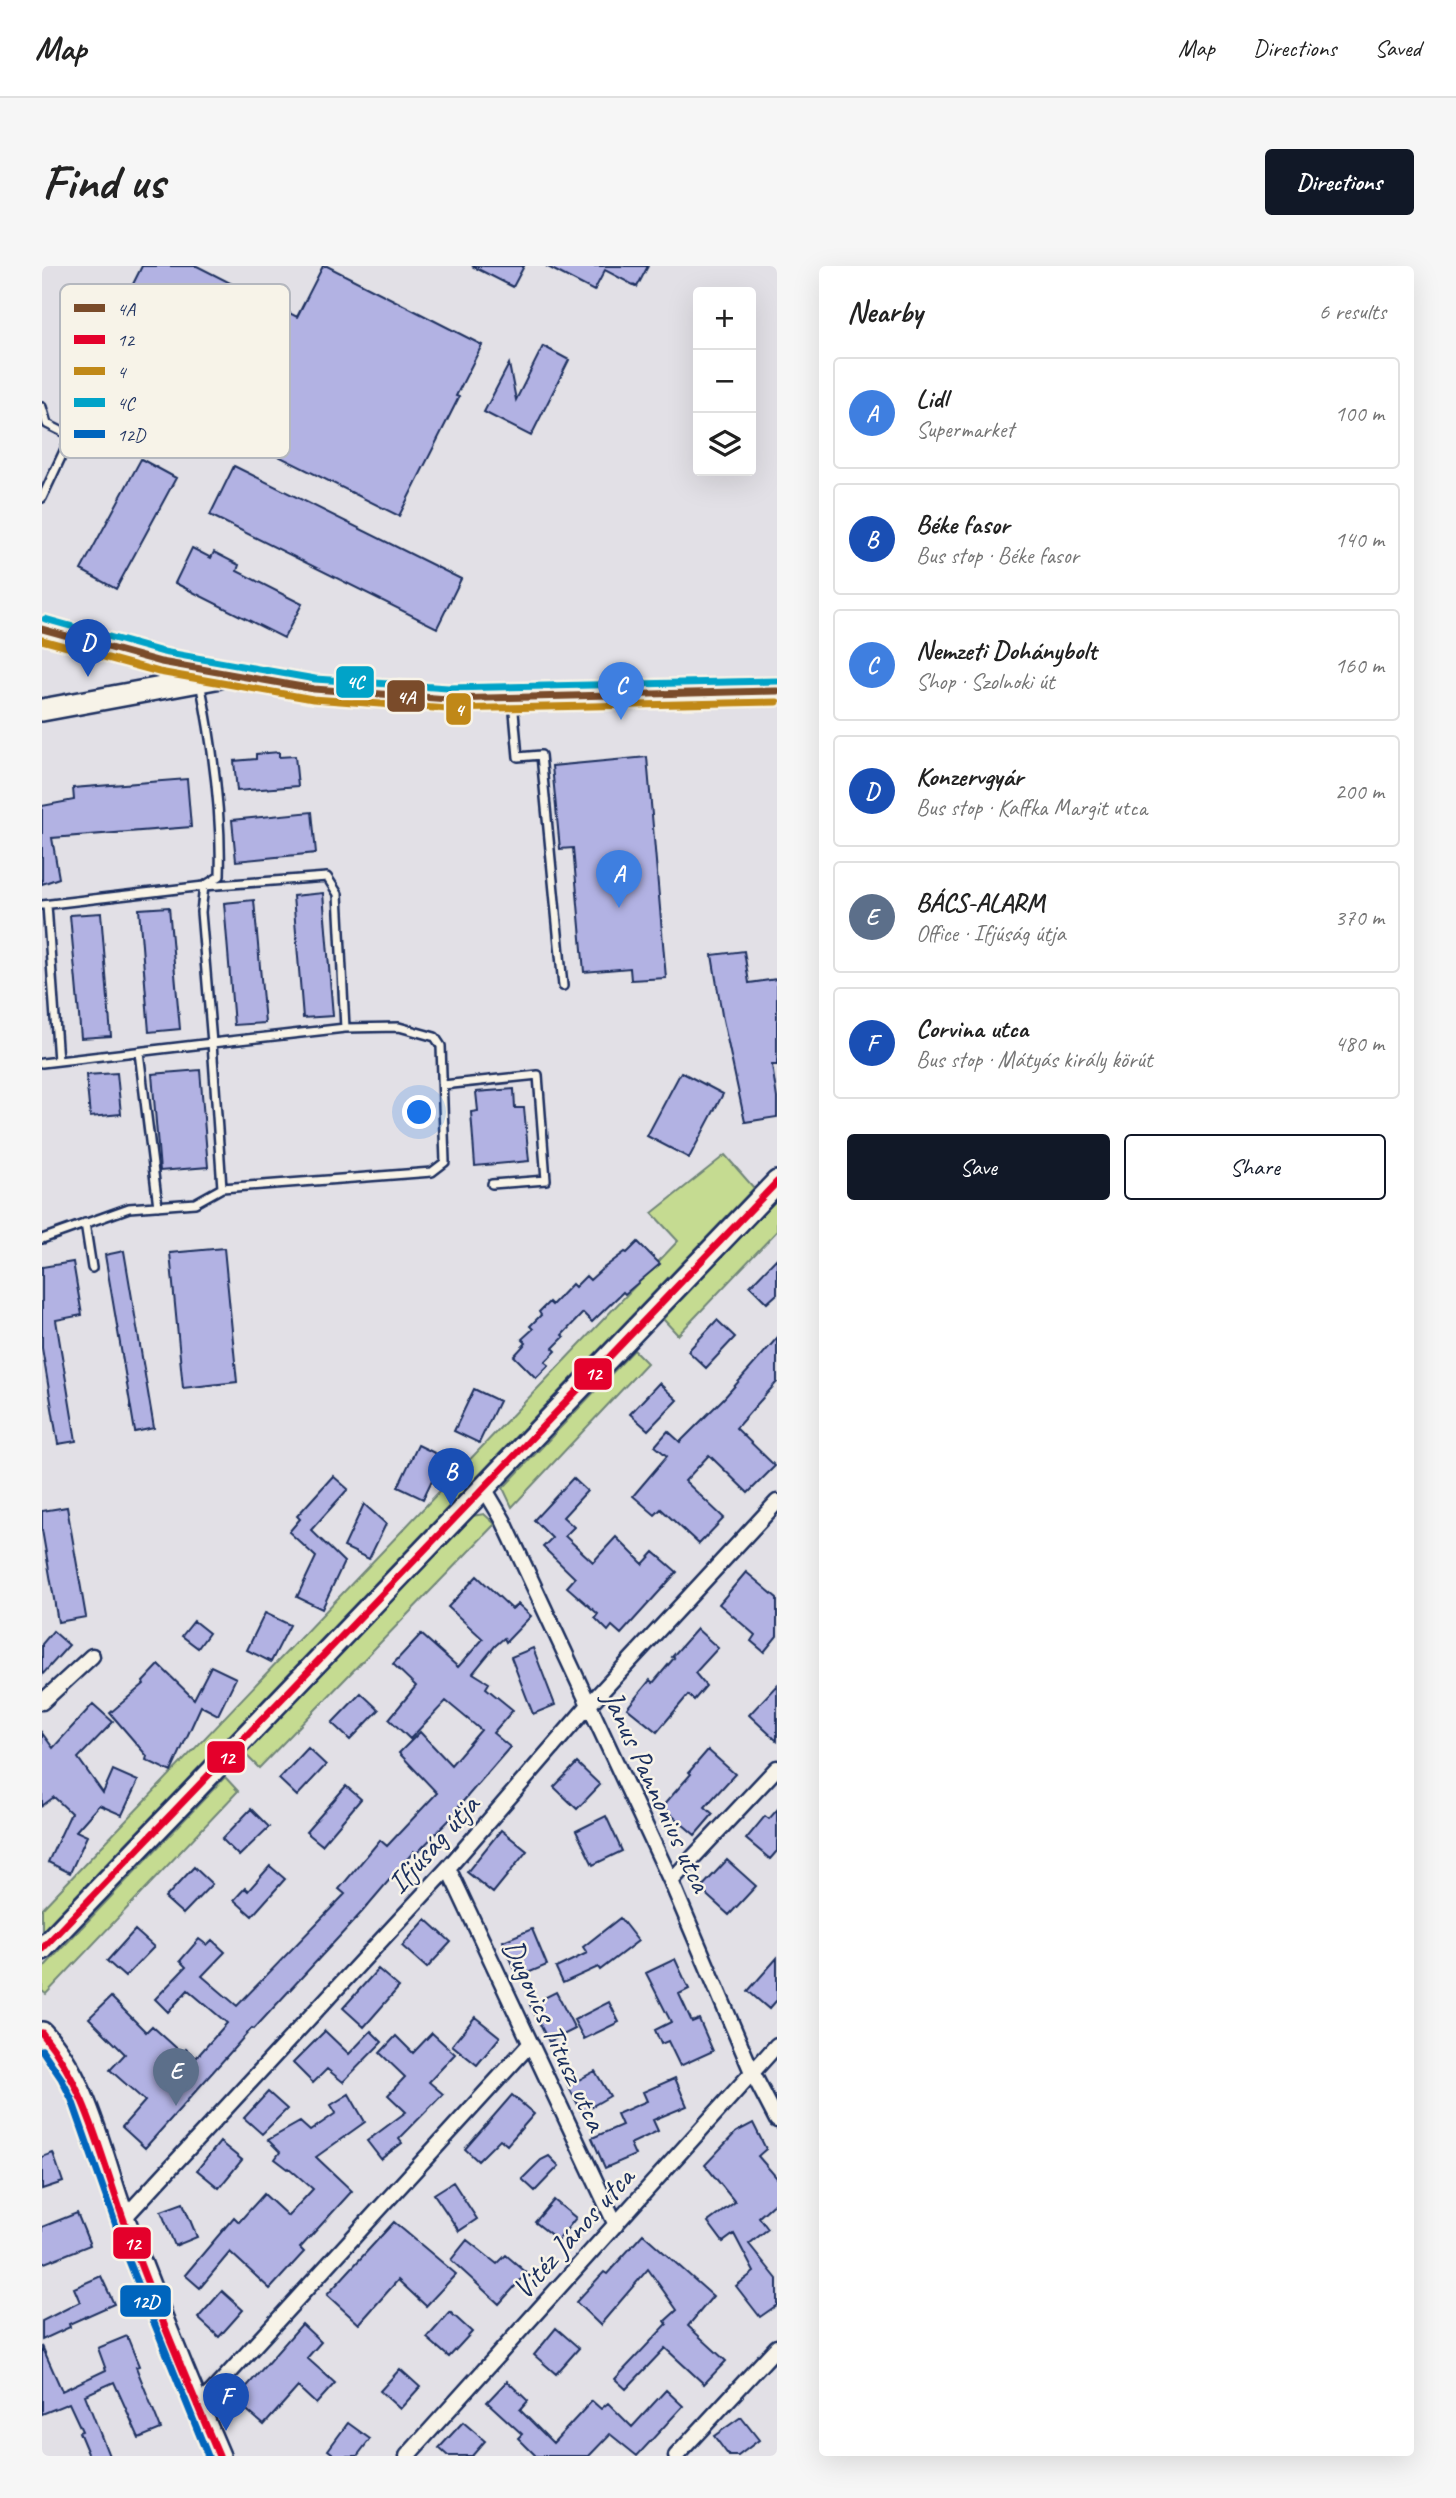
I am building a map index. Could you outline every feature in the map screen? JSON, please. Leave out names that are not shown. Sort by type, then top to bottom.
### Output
[{"type":"street","points":[[42,629],[161,662],[314,689],[448,699],[777,691]]},
{"type":"street","points":[[42,710],[230,675]]},
{"type":"street","points":[[42,1949],[777,1182]]},
{"type":"street","name":"Janus Pannonius utca","points":[[484,1488],[503,1520],[671,1881],[752,2072],[777,2120]]},
{"type":"street","name":"Ifjúság útja","points":[[124,2218],[448,1868],[588,1706],[777,1502]]},
{"type":"street","points":[[42,1702],[92,1656]]},
{"type":"street","points":[[671,1881],[777,1768]]},
{"type":"street","name":"Dugovics Titusz utca","points":[[448,1868],[616,2225]]},
{"type":"street","points":[[42,2033],[56,2048],[77,2084],[124,2218],[219,2456]]},
{"type":"street","points":[[197,2405],[212,2392],[530,2044]]},
{"type":"street","name":"Vitéz János utca","points":[[407,2456],[777,2045]]},
{"type":"street","points":[[676,2456],[777,2347]]},
{"type":"lane","points":[[42,407],[47,424],[60,430]]},
{"type":"lane","points":[[42,498],[61,458]]},
{"type":"lane","points":[[200,682],[211,738],[221,849],[220,876],[204,886]]},
{"type":"lane","points":[[513,699],[519,757],[541,755],[562,986]]},
{"type":"lane","points":[[58,1061],[44,905],[204,886],[327,877],[338,894],[345,1028]]},
{"type":"lane","points":[[204,886],[201,912],[222,1188]]},
{"type":"lane","points":[[42,1063],[345,1028],[399,1027],[435,1037],[441,1046],[446,1155],[445,1162],[432,1172],[222,1188],[195,1203],[130,1208],[42,1239]]},
{"type":"lane","points":[[139,1052],[158,1206]]},
{"type":"lane","points":[[443,1085],[538,1075],[546,1180],[492,1184]]},
{"type":"lane","points":[[85,1223],[92,1268]]},
{"type":"green space","points":[[725,1155],[754,1188],[42,1931],[42,1909],[678,1241],[652,1213]]},
{"type":"green space","points":[[777,1199],[777,1231],[678,1335],[663,1319]]},
{"type":"green space","points":[[634,1350],[647,1363],[512,1507],[503,1488]]},
{"type":"green space","points":[[484,1514],[495,1524],[259,1768],[244,1753],[472,1516]]},
{"type":"green space","points":[[225,1777],[238,1791],[46,1994],[42,1991],[42,1969]]},
{"type":"building","points":[[142,266],[197,266],[232,284],[133,284]]},
{"type":"building","points":[[323,266],[482,345],[399,516],[282,458],[290,458],[290,313],[297,317]]},
{"type":"building","points":[[472,266],[524,266],[513,287]]},
{"type":"building","points":[[546,266],[648,266],[637,287],[605,270],[594,291]]},
{"type":"building","points":[[543,346],[569,360],[531,436],[484,412],[509,364],[516,400]]},
{"type":"building","points":[[141,459],[176,478],[116,589],[81,570]]},
{"type":"building","points":[[234,466],[461,579],[437,628],[210,515]]},
{"type":"building","points":[[192,548],[211,558],[214,552],[239,565],[237,571],[302,604],[284,638],[175,583]]},
{"type":"building","points":[[279,752],[279,757],[295,756],[298,786],[237,791],[234,761],[256,759],[256,754]]},
{"type":"building","points":[[647,757],[666,978],[631,980],[630,968],[584,972],[573,848],[560,849],[552,766]]},
{"type":"building","points":[[187,779],[191,827],[52,838],[59,878],[42,884],[42,806],[74,800],[73,788]]},
{"type":"building","points":[[312,812],[316,853],[236,861],[232,820]]},
{"type":"building","points":[[323,893],[333,1016],[303,1018],[293,896]]},
{"type":"building","points":[[254,900],[265,1023],[234,1025],[224,903]]},
{"type":"building","points":[[169,907],[180,1029],[149,1032],[139,909]]},
{"type":"building","points":[[101,913],[111,1036],[81,1038],[70,915]]},
{"type":"building","points":[[744,951],[749,983],[777,979],[777,1065],[772,1065],[777,1117],[745,1122],[712,955]]},
{"type":"building","points":[[200,1070],[208,1167],[160,1171],[152,1074]]},
{"type":"building","points":[[681,1072],[723,1094],[689,1158],[647,1136]]},
{"type":"building","points":[[117,1073],[121,1114],[90,1117],[86,1075]]},
{"type":"building","points":[[514,1089],[515,1108],[524,1108],[529,1161],[475,1166],[471,1112],[478,1111],[476,1092]]},
{"type":"building","points":[[638,1242],[660,1264],[625,1294],[623,1292],[592,1322],[583,1313],[562,1335],[564,1337],[553,1348],[556,1351],[545,1362],[549,1365],[536,1378],[514,1356],[526,1343],[522,1339],[533,1329],[530,1326],[541,1315],[539,1312],[549,1302],[552,1305],[572,1284],[575,1287],[586,1276],[590,1280]]},
{"type":"building","points":[[224,1248],[237,1382],[183,1388],[170,1253]]},
{"type":"building","points":[[124,1251],[154,1428],[135,1432],[105,1255]]},
{"type":"building","points":[[777,1258],[777,1294],[767,1303],[750,1286]]},
{"type":"building","points":[[73,1262],[82,1315],[56,1320],[76,1441],[58,1444],[42,1348],[42,1267]]},
{"type":"building","points":[[717,1320],[735,1337],[706,1368],[688,1351]]},
{"type":"building","points":[[777,1338],[777,1382],[736,1428],[775,1466],[748,1493],[709,1455],[685,1481],[724,1518],[699,1544],[661,1509],[655,1515],[633,1496],[667,1456],[655,1446],[668,1431],[680,1442],[724,1398]]},
{"type":"building","points":[[659,1383],[677,1400],[648,1430],[630,1414]]},
{"type":"building","points":[[474,1389],[499,1401],[479,1443],[454,1431]]},
{"type":"building","points":[[418,1445],[443,1457],[423,1499],[398,1487]]},
{"type":"building","points":[[333,1476],[348,1489],[311,1530],[344,1562],[322,1609],[297,1597],[316,1557],[289,1532],[300,1519],[297,1516]]},
{"type":"building","points":[[573,1478],[587,1491],[563,1517],[574,1527],[565,1536],[593,1562],[616,1537],[643,1564],[654,1552],[677,1572],[621,1634],[612,1626],[608,1631],[595,1618],[598,1614],[567,1587],[575,1578],[543,1547],[552,1538],[534,1520]]},
{"type":"building","points":[[364,1504],[386,1524],[369,1559],[344,1547]]},
{"type":"building","points":[[67,1507],[86,1617],[58,1622],[42,1530],[42,1511]]},
{"type":"building","points":[[746,1572],[777,1598],[777,1636],[764,1652],[751,1641],[755,1635],[719,1604]]},
{"type":"building","points":[[477,1576],[512,1609],[518,1604],[531,1616],[506,1642],[504,1638],[495,1646],[473,1673],[489,1683],[486,1688],[513,1710],[493,1733],[510,1747],[459,1806],[461,1808],[417,1853],[414,1851],[362,1912],[254,2029],[252,2028],[145,2148],[122,2127],[145,2101],[110,2070],[125,2054],[89,2018],[111,1997],[146,2032],[152,2026],[183,2054],[186,2049],[196,2058],[227,2023],[188,1990],[168,2012],[155,1999],[186,1967],[180,1961],[199,1939],[207,1945],[212,1940],[225,1952],[202,1976],[237,2006],[345,1894],[339,1889],[380,1840],[387,1846],[437,1793],[399,1753],[420,1732],[451,1765],[481,1730],[446,1701],[410,1739],[389,1719],[416,1686],[393,1664],[421,1634],[458,1667],[483,1639],[448,1607]]},
{"type":"building","points":[[265,1613],[290,1625],[271,1662],[247,1650]]},
{"type":"building","points":[[194,1621],[209,1633],[198,1648],[182,1636]]},
{"type":"building","points":[[697,1629],[718,1648],[695,1673],[706,1686],[694,1700],[688,1695],[657,1732],[627,1708],[650,1680],[653,1683]]},
{"type":"building","points":[[53,1631],[69,1645],[42,1675],[42,1644]]},
{"type":"building","points":[[533,1648],[555,1705],[533,1714],[511,1657]]},
{"type":"building","points":[[159,1665],[194,1699],[211,1666],[236,1678],[218,1715],[201,1706],[171,1772],[146,1760],[147,1756],[110,1713],[144,1684]]},
{"type":"building","points":[[777,1685],[777,1741],[749,1715]]},
{"type":"building","points":[[361,1693],[379,1710],[350,1740],[332,1723]]},
{"type":"building","points":[[93,1704],[113,1722],[78,1758],[103,1793],[113,1770],[138,1781],[122,1815],[99,1805],[76,1831],[87,1836],[70,1873],[48,1862],[71,1813],[54,1797],[42,1806],[42,1733],[53,1748]]},
{"type":"building","points":[[308,1748],[326,1765],[297,1796],[279,1779]]},
{"type":"building","points":[[708,1750],[735,1774],[705,1807],[713,1814],[695,1835],[662,1807]]},
{"type":"building","points":[[577,1763],[600,1785],[577,1809],[554,1787]]},
{"type":"building","points":[[346,1786],[361,1799],[322,1845],[306,1832]]},
{"type":"building","points":[[251,1809],[269,1827],[239,1856],[222,1839]]},
{"type":"building","points":[[777,1810],[777,1851],[770,1859],[746,1839],[765,1816],[769,1819]]},
{"type":"building","points":[[606,1816],[622,1851],[593,1865],[576,1831]]},
{"type":"building","points":[[501,1830],[527,1851],[493,1893],[467,1872]]},
{"type":"building","points":[[727,1860],[756,1886],[729,1915],[700,1889]]},
{"type":"building","points":[[270,1866],[285,1879],[252,1916],[234,1900],[245,1888],[248,1891]]},
{"type":"building","points":[[194,1867],[212,1884],[183,1914],[165,1898]]},
{"type":"building","points":[[620,1918],[638,1941],[600,1970],[598,1967],[563,1983],[556,1968],[587,1953],[583,1947]]},
{"type":"building","points":[[426,1919],[451,1942],[427,1968],[402,1946]]},
{"type":"building","points":[[532,1929],[547,1965],[518,1977],[503,1941]]},
{"type":"building","points":[[135,1930],[154,1947],[125,1977],[107,1961]]},
{"type":"building","points":[[777,1958],[777,2000],[769,2009],[748,1991]]},
{"type":"building","points":[[675,1959],[689,1989],[679,1994],[692,2022],[699,2019],[713,2051],[680,2066],[668,2041],[661,2044],[655,2030],[671,2022],[646,1973]]},
{"type":"building","points":[[378,1969],[399,1987],[364,2027],[343,2008]]},
{"type":"building","points":[[556,1992],[575,2029],[549,2042],[530,2005]]},
{"type":"building","points":[[609,2002],[619,2022],[584,2039],[574,2020]]},
{"type":"building","points":[[475,2017],[500,2037],[477,2065],[452,2045]]},
{"type":"building","points":[[325,2031],[349,2054],[371,2031],[382,2042],[343,2082],[327,2069],[313,2083],[293,2063]]},
{"type":"building","points":[[432,2033],[455,2054],[429,2082],[443,2094],[399,2139],[402,2143],[381,2159],[367,2141],[406,2112],[388,2095],[405,2077],[380,2053],[396,2036],[413,2053]]},
{"type":"building","points":[[595,2071],[610,2096],[582,2112],[568,2086]]},
{"type":"building","points":[[675,2078],[687,2106],[653,2120],[658,2131],[630,2144],[635,2155],[605,2168],[592,2138],[622,2125],[617,2114],[647,2101],[643,2092]]},
{"type":"building","points":[[268,2092],[287,2109],[262,2134],[244,2118]]},
{"type":"building","points":[[349,2094],[365,2122],[316,2157],[352,2191],[300,2248],[304,2252],[270,2289],[230,2252],[200,2288],[185,2275],[234,2217],[239,2222],[264,2194],[288,2216],[313,2189],[275,2159],[280,2152],[268,2140],[300,2122],[310,2131],[336,2113],[331,2105]]},
{"type":"building","points":[[512,2095],[534,2114],[507,2145],[500,2139],[478,2161],[465,2149]]},
{"type":"building","points":[[753,2123],[766,2149],[758,2156],[777,2178],[777,2201],[759,2217],[768,2229],[749,2244],[777,2279],[777,2305],[760,2317],[736,2286],[754,2272],[734,2234],[723,2242],[708,2222],[735,2202],[705,2165],[736,2132]]},
{"type":"building","points":[[220,2142],[242,2160],[219,2188],[197,2170]]},
{"type":"building","points":[[53,2153],[63,2182],[42,2189],[42,2157]]},
{"type":"building","points":[[549,2156],[559,2166],[535,2191],[522,2179],[541,2160]]},
{"type":"building","points":[[453,2182],[477,2219],[459,2231],[434,2194]]},
{"type":"building","points":[[554,2200],[576,2218],[558,2240],[535,2222]]},
{"type":"building","points":[[183,2203],[197,2237],[175,2246],[161,2211]]},
{"type":"building","points":[[77,2213],[90,2245],[42,2264],[42,2227]]},
{"type":"building","points":[[394,2222],[456,2274],[426,2306],[398,2280],[359,2324],[327,2295]]},
{"type":"building","points":[[643,2234],[713,2296],[688,2326],[726,2361],[704,2384],[665,2348],[626,2389],[615,2379],[677,2310],[648,2269],[600,2325],[576,2302],[604,2272],[607,2274]]},
{"type":"building","points":[[467,2240],[497,2264],[506,2255],[527,2273],[499,2304],[451,2260]]},
{"type":"building","points":[[101,2276],[114,2304],[69,2324],[70,2327],[42,2340],[42,2321],[80,2302],[74,2288]]},
{"type":"building","points":[[222,2291],[243,2310],[219,2337],[198,2318]]},
{"type":"building","points":[[450,2312],[472,2332],[449,2357],[427,2338]]},
{"type":"building","points":[[302,2324],[321,2342],[307,2358],[335,2383],[316,2404],[298,2387],[264,2425],[235,2400]]},
{"type":"building","points":[[556,2328],[579,2348],[556,2374],[534,2355]]},
{"type":"building","points":[[127,2336],[139,2366],[136,2367],[161,2429],[139,2438],[114,2382],[85,2395],[109,2456],[89,2456],[79,2432],[82,2431],[69,2403],[42,2414],[42,2346],[62,2391],[106,2370],[98,2348]]},
{"type":"building","points":[[400,2369],[420,2387],[400,2409],[380,2391]]},
{"type":"building","points":[[507,2381],[528,2401],[520,2410],[553,2443],[592,2401],[601,2409],[608,2403],[632,2427],[666,2390],[683,2406],[637,2456],[610,2434],[589,2456],[536,2456],[518,2438],[522,2434],[487,2402]]},
{"type":"building","points":[[741,2417],[759,2440],[738,2456],[729,2456],[714,2436]]},
{"type":"building","points":[[463,2422],[485,2441],[472,2456],[448,2456],[439,2448]]},
{"type":"building","points":[[348,2423],[370,2439],[357,2456],[336,2456],[328,2450]]},
{"type":"transit line","name":"4C","points":[[45,619],[163,652],[315,679],[448,688],[777,681]]},
{"type":"transit line","name":"4A","points":[[42,629],[161,662],[314,689],[448,699],[777,691]]},
{"type":"transit line","name":"4","points":[[42,640],[159,672],[313,699],[448,709],[777,702]]},
{"type":"transit line","name":"12","points":[[42,1949],[777,1182]]},
{"type":"transit line","name":"12","points":[[42,2033],[81,2098],[145,2278],[219,2456]]},
{"type":"transit line","name":"12D","points":[[42,2050],[72,2100],[125,2251],[208,2456]]},
{"type":"place","name":"Konzervgyár","points":[[88,677]]},
{"type":"place","name":"Nemzeti Dohánybolt","points":[[621,720]]},
{"type":"place","name":"Lidl","points":[[619,908]]},
{"type":"place","name":"Béke fasor","points":[[451,1506]]},
{"type":"place","name":"BÁCS-ALARM","points":[[176,2106]]},
{"type":"place","name":"Corvina utca","points":[[226,2431]]}]
